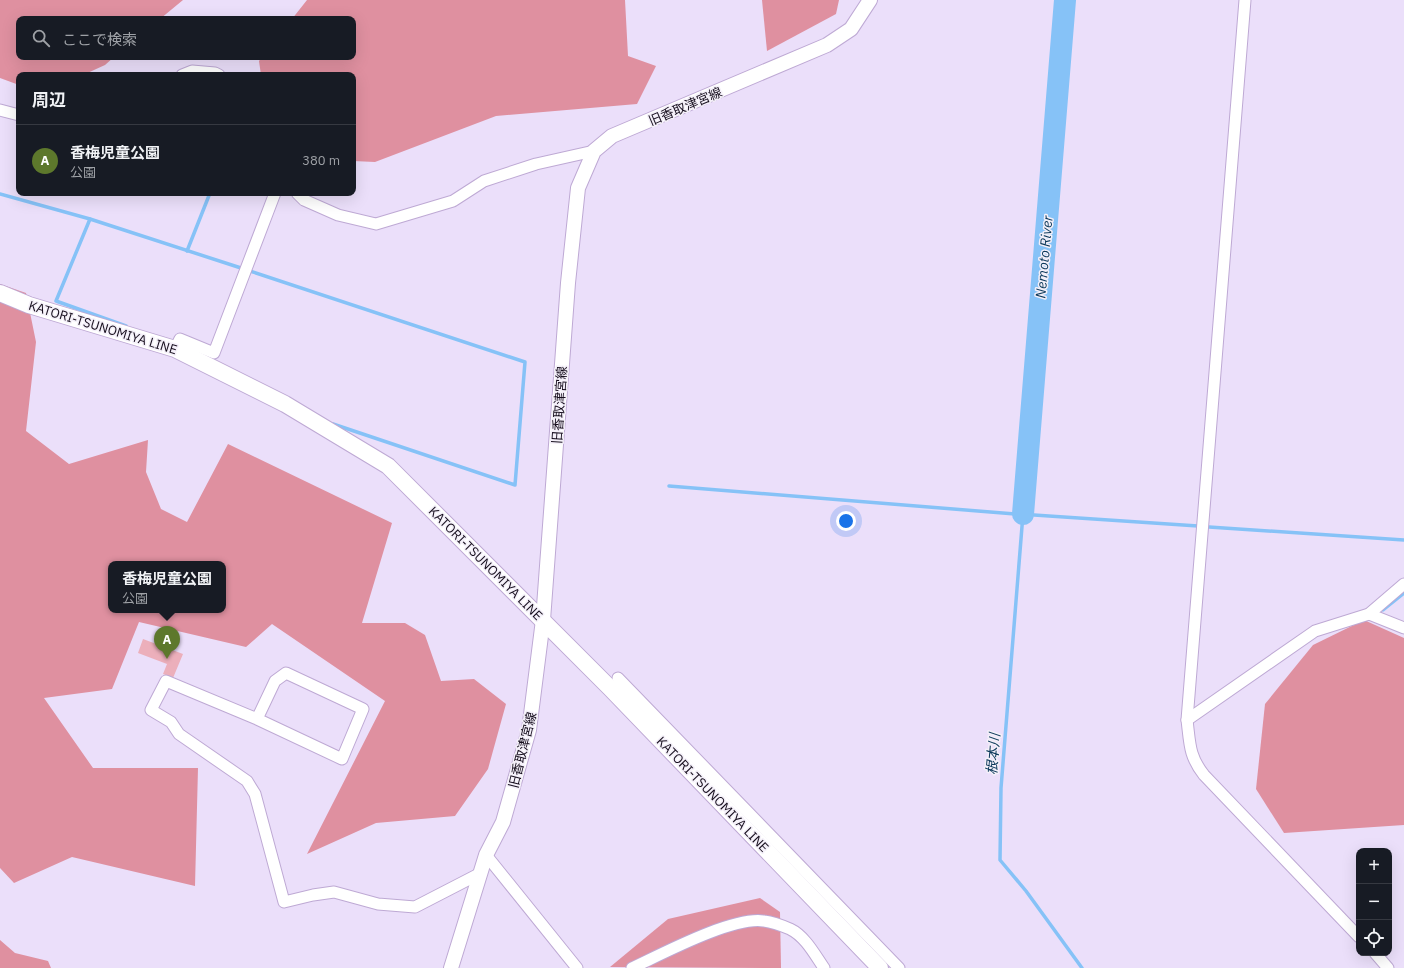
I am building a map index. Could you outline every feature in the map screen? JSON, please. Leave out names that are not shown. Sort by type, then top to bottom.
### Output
[{"type":"main road","name":"KATORI-TSUNOMIYA LINE","points":[[0,294],[29,305],[175,349],[285,404],[388,466],[543,620],[880,968]]},
{"type":"street","name":"旧香取津宮線","points":[[451,968],[479,874],[486,855],[503,822],[530,730],[543,620],[568,283],[578,188],[594,151],[612,136],[827,46],[851,29],[870,0]]},
{"type":"street","points":[[1245,0],[1187,720],[1191,751],[1195,763],[1204,775],[1356,934]]},
{"type":"street","points":[[190,72],[204,72]]},
{"type":"street","points":[[0,110],[16,115]]},
{"type":"street","points":[[299,196],[304,200],[338,215],[376,224],[453,201],[491,179],[536,164],[594,151]]},
{"type":"street","points":[[175,349],[180,339],[214,352],[274,196]]},
{"type":"street","points":[[1187,720],[1315,631],[1369,614],[1404,584]]},
{"type":"street","points":[[1369,614],[1404,628]]},
{"type":"street","points":[[257,719],[275,680],[286,672],[363,709],[342,759],[257,719],[166,680],[151,710],[171,722],[179,734],[247,781],[255,794],[284,902],[334,892],[378,904],[415,907],[479,874]]},
{"type":"street","points":[[618,678],[899,968]]},
{"type":"street","points":[[486,855],[578,968]]},
{"type":"street","points":[[632,968],[707,933],[748,922],[764,920],[791,930],[808,945],[824,968]]},
{"type":"street","points":[[1378,956],[1388,968]]},
{"type":"shaded area","points":[[0,0],[183,0],[164,16],[16,16],[16,60],[111,60],[105,65],[90,72],[16,72],[16,84],[0,78]]},
{"type":"shaded area","points":[[307,0],[625,0],[628,56],[656,66],[637,104],[496,116],[375,162],[356,161],[356,72],[261,72],[259,61],[356,60],[356,16],[294,16]]},
{"type":"shaded area","points":[[762,0],[839,0],[836,14],[767,51]]},
{"type":"shaded area","points":[[0,284],[26,293],[36,342],[26,431],[69,464],[148,440],[146,472],[161,509],[187,522],[228,444],[392,523],[362,623],[405,623],[425,635],[441,681],[474,679],[506,704],[488,769],[455,816],[376,823],[307,854],[385,701],[272,624],[246,647],[139,622],[112,689],[44,698],[93,768],[198,768],[195,886],[72,857],[14,883],[0,868]]},
{"type":"shaded area","points":[[1364,620],[1404,638],[1404,825],[1284,833],[1256,789],[1265,704],[1313,645]]},
{"type":"shaded area","points":[[143,639],[183,654],[173,678],[163,674],[167,664],[138,653]]},
{"type":"shaded area","points":[[760,898],[780,912],[781,968],[610,967],[668,919]]},
{"type":"shaded area","points":[[0,940],[15,953],[48,961],[51,968],[0,968]]},
{"type":"waterway","name":"Nemoto River","points":[[1023,514],[1065,0]]},
{"type":"waterway","points":[[0,194],[90,219],[241,268]]},
{"type":"waterway","points":[[187,251],[209,196]]},
{"type":"waterway","points":[[90,219],[56,301],[126,326]]},
{"type":"waterway","points":[[250,271],[525,362],[515,485],[333,424]]},
{"type":"waterway","points":[[669,486],[1015,514]]},
{"type":"waterway","name":"根本川","points":[[1023,514],[1001,788],[1000,860],[1026,891],[1082,968]]},
{"type":"waterway","points":[[1034,515],[1198,526]]},
{"type":"waterway","points":[[1209,527],[1404,540]]},
{"type":"waterway","points":[[1383,610],[1404,593]]},
{"type":"place","name":"香梅児童公園","points":[[167,659]]}]
